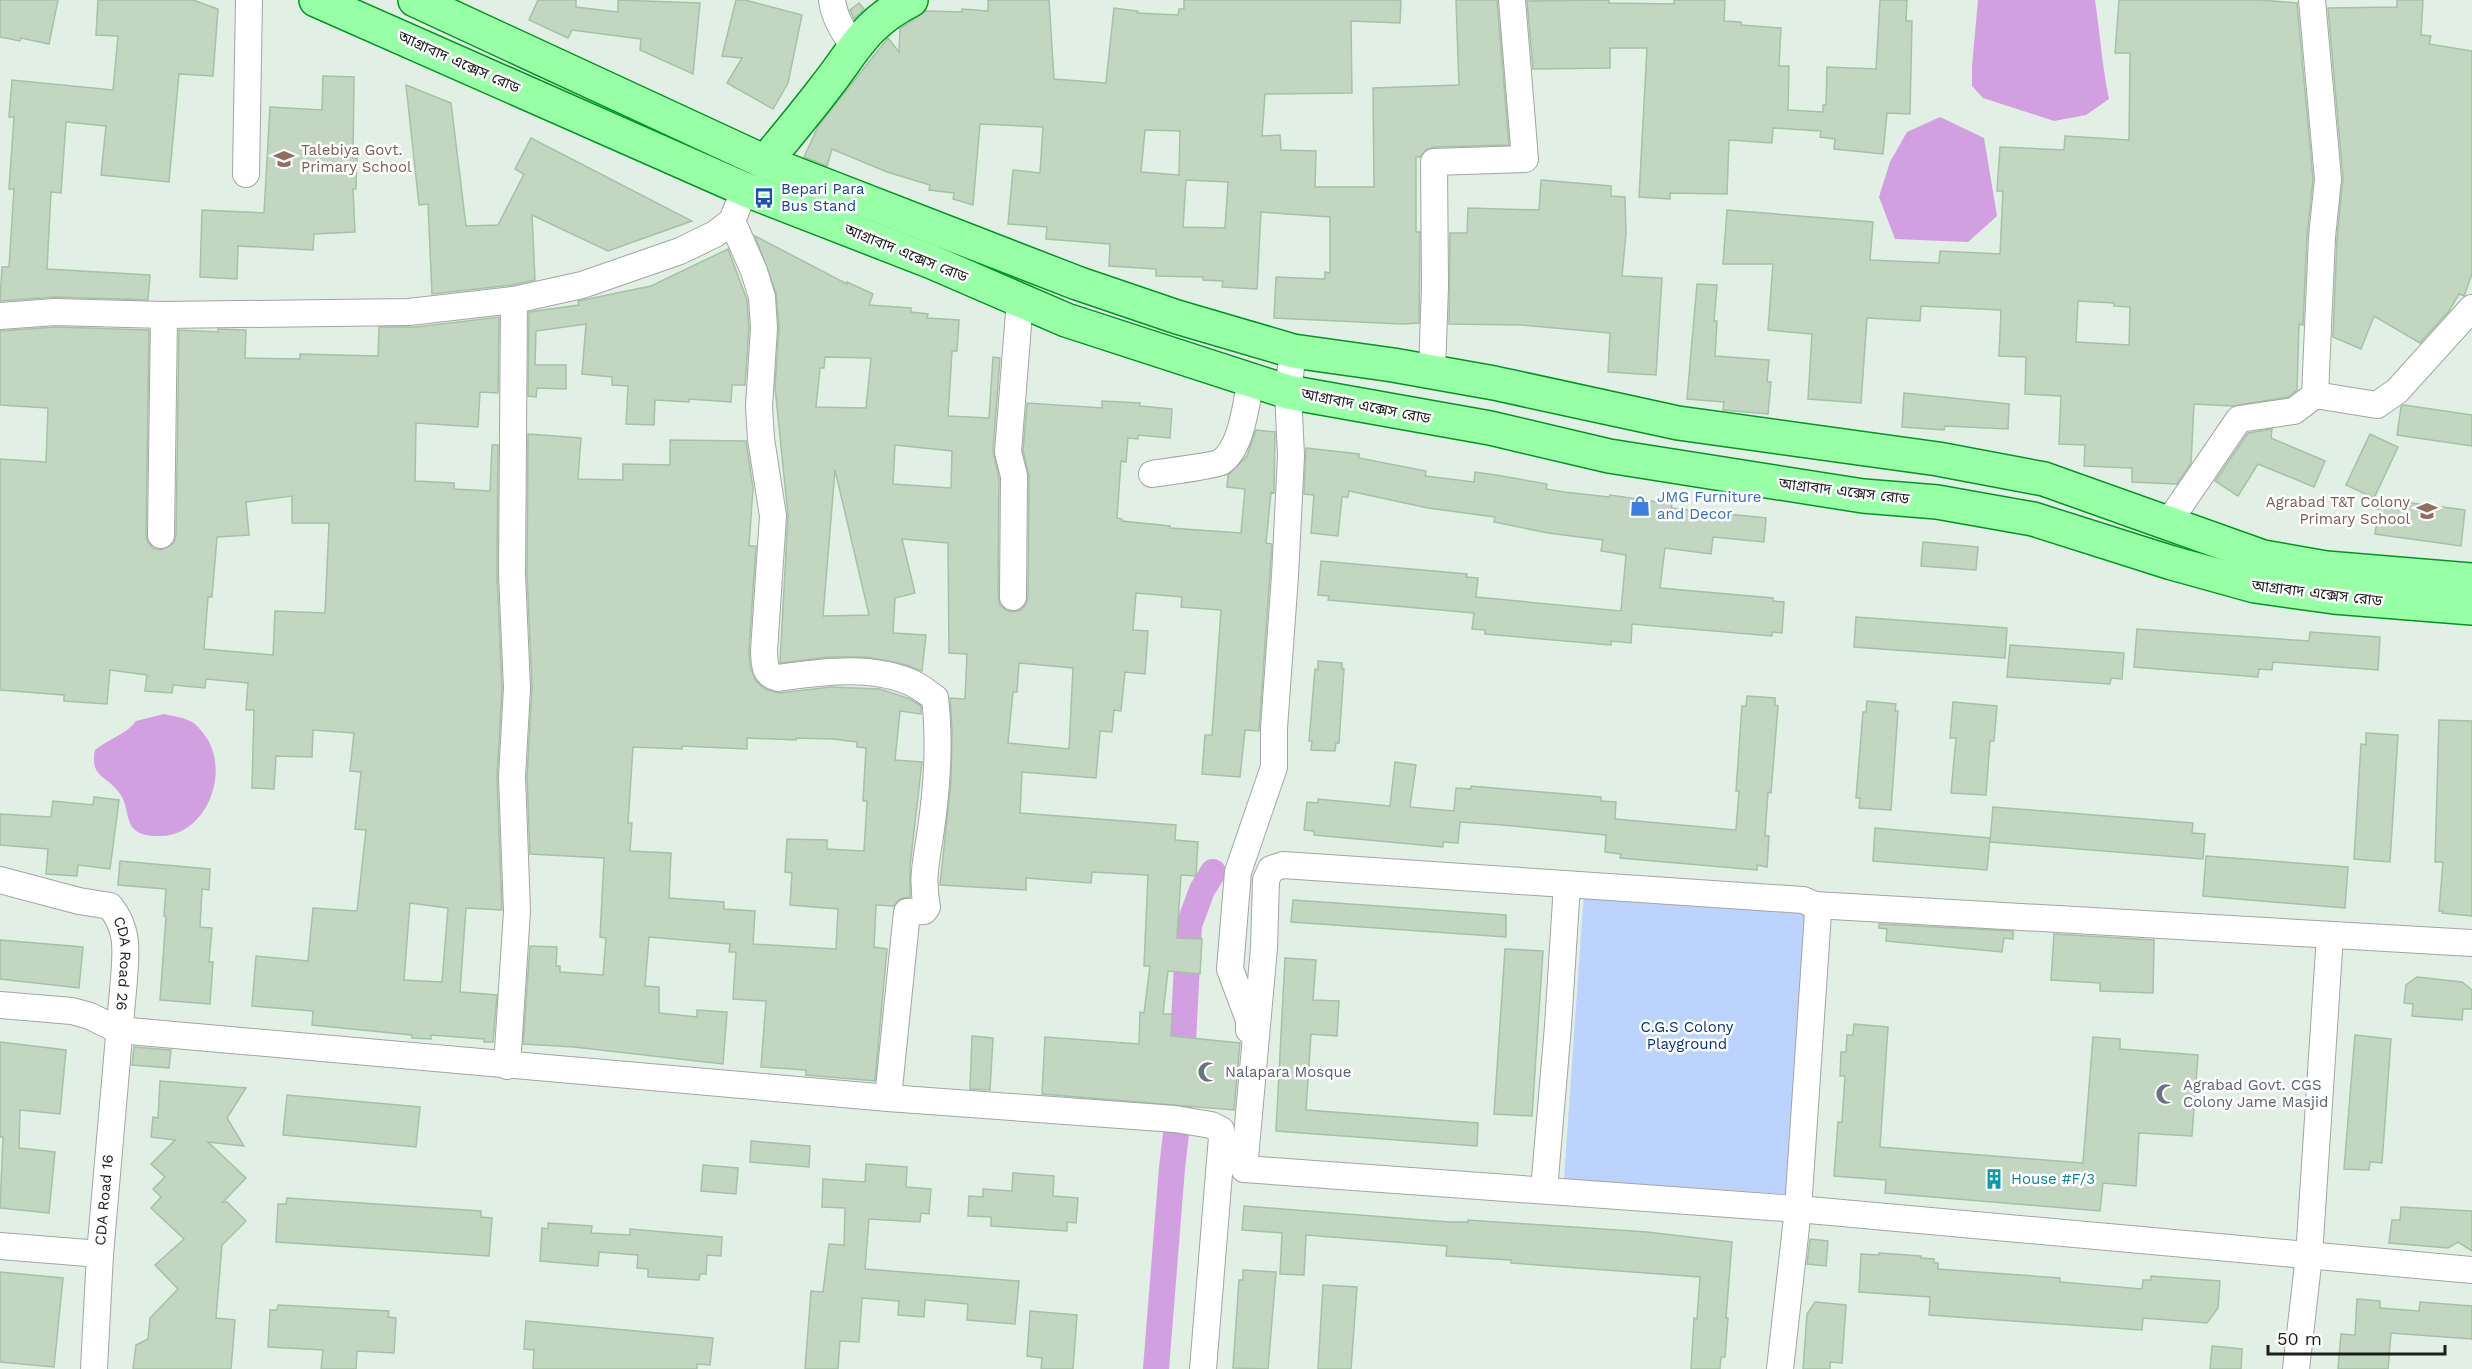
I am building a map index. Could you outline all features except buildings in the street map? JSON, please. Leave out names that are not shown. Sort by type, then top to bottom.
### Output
[{"type":"main road","name":"আগ্রাবাদ এক্সেস রোড","points":[[316,0],[375,24],[744,189],[932,262],[1065,320],[1288,392],[1490,429],[1609,456],[1863,496],[1937,502],[2033,519],[2172,563],[2255,586],[2334,597],[2472,608]]},
{"type":"main road","name":"আগ্রাবাদ এক্সেস রোড","points":[[415,0],[765,162],[1077,283],[1177,317],[1293,351],[1432,372],[1678,423],[1938,459],[2044,479],[2263,557],[2326,568],[2472,580]]},
{"type":"main road","points":[[765,162],[826,87],[861,36],[892,10],[911,0]]},
{"type":"main road","points":[[2172,563],[2181,528]]},
{"type":"street","points":[[246,174],[249,0]]},
{"type":"street","points":[[832,0],[842,30],[854,46]]},
{"type":"street","points":[[1432,372],[1435,286],[1434,162],[1525,159],[1512,0]]},
{"type":"street","points":[[2312,0],[2328,179],[2322,237],[2315,395]]},
{"type":"street","points":[[0,316],[55,312],[164,315],[409,312],[514,300],[582,285],[680,251],[715,234],[732,221],[744,189]]},
{"type":"street","points":[[732,221],[754,271],[762,297],[764,328],[759,406],[761,439],[773,516],[764,651],[765,670],[770,676],[778,678],[863,671],[890,676],[916,685],[934,698],[937,745],[931,828],[923,869],[927,907],[926,910],[907,912],[888,1098]]},
{"type":"street","points":[[507,1066],[517,911],[512,777],[517,688],[512,574],[514,300]]},
{"type":"street","points":[[1013,597],[1014,476],[1008,452],[1020,300]]},
{"type":"street","points":[[2181,528],[2239,419],[2294,411],[2315,395],[2377,405],[2397,391],[2472,308]]},
{"type":"street","points":[[161,535],[164,315]]},
{"type":"street","points":[[0,1005],[72,1011],[90,1016],[118,1030],[507,1066],[1175,1119],[1216,1127],[1240,1118],[1250,1020],[1230,969],[1238,872],[1274,767],[1274,728],[1291,456],[1288,392],[1293,351]]},
{"type":"street","points":[[1152,474],[1221,462],[1233,448],[1241,429],[1251,380]]},
{"type":"street","points":[[2472,943],[1815,905],[1803,900],[1283,865],[1271,869],[1266,880],[1264,948],[1244,1169],[1798,1209],[2472,1270]]},
{"type":"street","name":"CDA Road 26","points":[[0,880],[79,901],[110,906],[121,919],[125,935],[125,956],[118,1030]]},
{"type":"street","points":[[1544,1190],[1568,885]]},
{"type":"street","points":[[1780,1369],[1798,1209],[1818,914],[1815,905]]},
{"type":"street","points":[[2296,1369],[2309,1256],[2331,935]]},
{"type":"street","name":"CDA Road 16","points":[[94,1369],[100,1254],[118,1030]]},
{"type":"street","points":[[1203,1369],[1216,1127]]},
{"type":"street","points":[[0,1246],[100,1254]]},
{"type":"green space","name":"C.G.S Colony Playground","points":[[1585,877],[1809,893],[1789,1194],[1564,1179]]},
{"type":"shaded area","points":[[1978,0],[2095,0],[2109,99],[2086,115],[2054,121],[1983,98],[1972,86]]},
{"type":"shaded area","points":[[1940,117],[1984,138],[1997,216],[1968,242],[1895,239],[1879,197],[1890,162],[1907,132]]},
{"type":"shaded area","points":[[164,714],[184,718],[199,728],[213,752],[216,768],[209,801],[189,827],[175,834],[151,836],[140,833],[132,827],[122,797],[95,767],[95,750],[128,729],[136,721]]},
{"type":"waterway","points":[[1156,1369],[1172,1168],[1180,1100],[1189,925],[1202,890],[1213,872]]},
{"type":"place","name":"Talebiya Govt. Primary School","points":[[284,159]]},
{"type":"place","name":"Bepari Para Bus Stand","points":[[764,198]]},
{"type":"place","name":"JMG Furniture and Decor","points":[[1640,506]]},
{"type":"place","name":"Agrabad T&T Colony Primary School","points":[[2427,511]]},
{"type":"place","name":"Nalapara Mosque","points":[[1208,1072]]},
{"type":"place","name":"Agrabad Govt. CGS Colony Jame Masjid","points":[[2166,1094]]},
{"type":"place","name":"House #F/3","points":[[1994,1179]]}]
